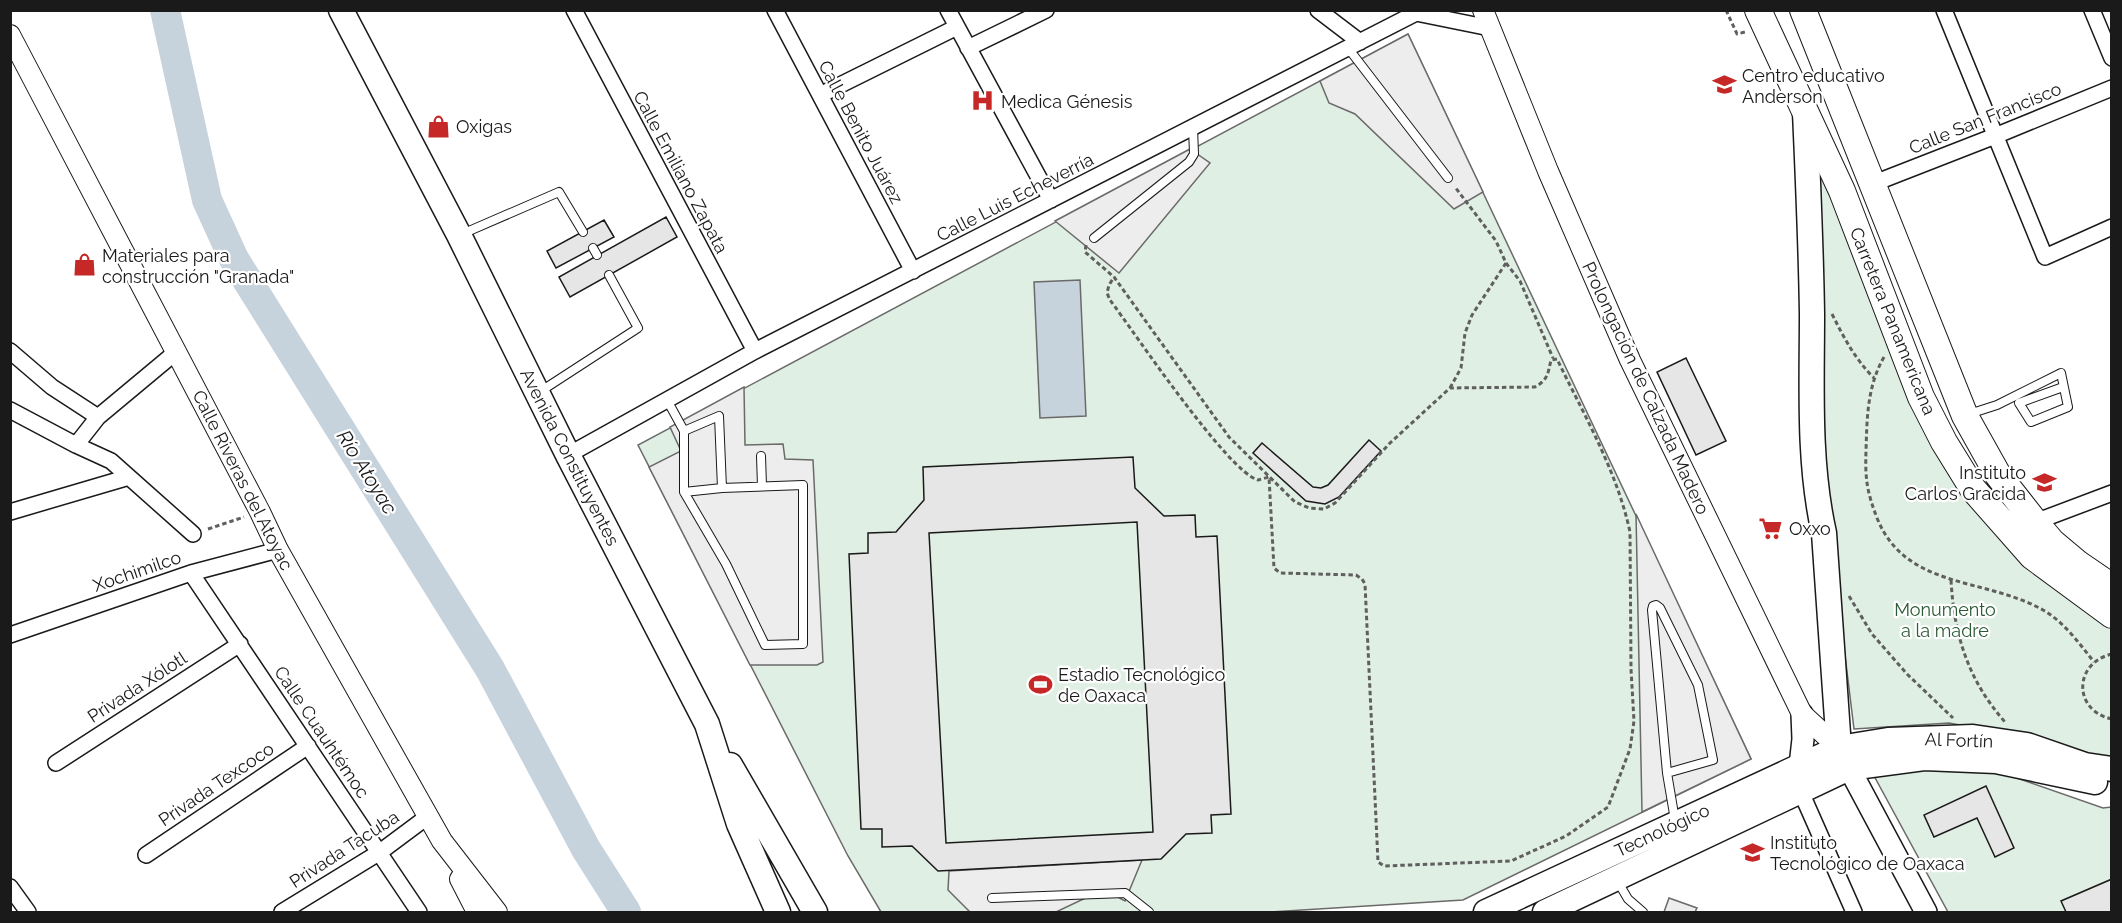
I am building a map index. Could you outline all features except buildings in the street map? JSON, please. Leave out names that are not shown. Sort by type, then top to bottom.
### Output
[{"type":"highway","name":"Carretera Panamericana","points":[[1803,10],[1965,416],[1998,475],[2052,542],[2077,563],[2112,587]]},
{"type":"highway","name":"Carretera Panamericana","points":[[1760,11],[1842,191],[1899,342],[1921,396],[1944,442],[1973,489],[2032,556],[2112,615]]},
{"type":"main road","name":"Avenida Constituyentes","points":[[341,10],[459,235],[568,455],[707,724],[739,824],[778,912]]},
{"type":"main road","points":[[1805,112],[1812,289],[1812,411],[1817,500],[1824,533],[1844,758],[1926,912]]},
{"type":"main road","points":[[1800,766],[1803,714]]},
{"type":"main road","points":[[707,724],[815,912]]},
{"type":"main road","name":"Al Fortín","points":[[1844,758],[1888,740],[1973,737],[2027,745],[2085,765],[2112,770]]},
{"type":"main road","name":"Al Fortín","points":[[1844,758],[1996,761],[2112,785]]},
{"type":"main road","name":"Tecnológico","points":[[1486,912],[1800,766],[1844,758]]},
{"type":"main road","name":"Tecnológico","points":[[1548,911],[1801,792],[1844,758]]},
{"type":"main road","points":[[1539,888],[1548,911]]},
{"type":"street","name":"Calle Emiliano Zapata","points":[[574,10],[755,351]]},
{"type":"street","name":"Calle Benito Juárez","points":[[775,10],[913,271]]},
{"type":"street","points":[[948,10],[1051,200]]},
{"type":"street","points":[[968,48],[1046,10]]},
{"type":"street","points":[[1318,10],[1354,45]]},
{"type":"street","points":[[1944,10],[2045,256],[2112,227]]},
{"type":"street","points":[[2092,10],[2112,57]]},
{"type":"street","name":"Calle Luis Echeverría","points":[[568,455],[755,351],[1193,128],[1416,11],[1486,19]]},
{"type":"street","name":"Prolongación de Calzada Madero","points":[[1486,19],[1548,171],[1630,360],[1803,714],[1844,758]]},
{"type":"street","points":[[820,95],[957,27]]},
{"type":"street","name":"Calle Riveras del Atoyac","points":[[10,35],[17,60],[176,352],[278,550],[427,817],[442,841],[497,912]]},
{"type":"street","name":"Calle San Francisco","points":[[1872,184],[2112,88]]},
{"type":"street","points":[[10,351],[52,387],[98,417]]},
{"type":"street","points":[[76,445],[98,417],[176,352]]},
{"type":"street","points":[[10,410],[111,461],[193,534]]},
{"type":"street","points":[[10,512],[129,477]]},
{"type":"street","points":[[2035,522],[2112,493]]},
{"type":"street","name":"Xochimilco","points":[[10,635],[191,573],[278,550]]},
{"type":"street","name":"Calle Cuauhtémoc","points":[[191,573],[419,912]]},
{"type":"street","name":"Privada Xólotl","points":[[56,763],[240,644]]},
{"type":"street","name":"Privada Texcoco","points":[[146,855],[308,746]]},
{"type":"street","points":[[1801,792],[1854,912]]},
{"type":"street","name":"Privada Tacuba","points":[[282,912],[380,852],[427,817]]},
{"type":"street","points":[[442,841],[477,912]]},
{"type":"street","points":[[10,887],[28,912]]},
{"type":"lane","points":[[1354,45],[1448,178]]},
{"type":"lane","points":[[1094,238],[1189,162],[1194,154],[1193,128]]},
{"type":"lane","points":[[459,235],[559,192],[583,232]]},
{"type":"lane","points":[[537,393],[638,328],[609,275]]},
{"type":"lane","points":[[1965,416],[1997,405],[2061,373],[2068,406],[2031,422],[2019,403],[2063,387]]},
{"type":"lane","points":[[666,400],[684,431],[684,492],[726,564],[765,645],[803,644],[803,485],[684,492]]},
{"type":"lane","points":[[684,431],[719,416],[722,488]]},
{"type":"lane","points":[[761,456],[762,486]]},
{"type":"lane","points":[[1667,772],[1713,760],[1698,685],[1660,608],[1656,605],[1652,610],[1667,772],[1675,824]]},
{"type":"lane","points":[[1616,879],[1635,908],[1643,912]]},
{"type":"lane","points":[[992,898],[1125,893],[1149,912]]},
{"type":"path","points":[[1726,10],[1737,34]]},
{"type":"path","points":[[1269,477],[1274,568],[1280,573],[1356,575],[1365,584],[1378,862],[1384,866],[1510,861],[1566,836],[1608,807],[1630,749],[1635,721],[1631,669],[1630,532],[1625,511],[1616,483],[1557,359],[1553,358],[1520,281],[1506,263],[1496,241],[1448,178]]},
{"type":"path","points":[[1094,238],[1087,244],[1085,252],[1114,277],[1229,437],[1295,502],[1309,508],[1324,509],[1335,503],[1390,443],[1450,388],[1461,368],[1465,333],[1472,315],[1506,263]]},
{"type":"path","points":[[1114,277],[1108,285],[1107,293],[1110,300],[1205,429],[1248,475],[1258,480],[1269,477]]},
{"type":"path","points":[[1830,309],[1846,344],[1874,378]]},
{"type":"path","points":[[1899,342],[1884,357],[1874,378],[1868,406],[1866,467],[1868,493],[1883,532],[1904,557],[1928,570],[1951,579],[1997,591],[2044,610],[2059,621],[2094,662]]},
{"type":"path","points":[[1450,388],[1535,387],[1544,382],[1553,358]]},
{"type":"path","points":[[193,534],[260,512]]},
{"type":"path","points":[[1951,579],[1957,631],[1978,685],[1999,714],[2027,745]]},
{"type":"path","points":[[1845,590],[1872,634],[1907,674],[1973,737]]},
{"type":"path","points":[[2112,654],[2094,662],[2086,671],[2083,681],[2086,703],[2103,718],[2112,719]]},
{"type":"green space","points":[[1408,34],[1751,759],[1463,900],[1270,912],[881,912],[848,856],[638,445]]},
{"type":"green space","name":"Monumento a la madre","points":[[1820,167],[1959,466],[2111,622],[2111,765],[1977,728],[1949,723],[1854,729],[1828,516],[1825,465]]},
{"type":"green space","points":[[1926,762],[1997,771],[2103,808],[2111,807],[2111,912],[1948,912],[1873,774]]},
{"type":"shaded area","points":[[1408,34],[1483,192],[1454,209],[1355,114],[1329,103],[1320,81]]},
{"type":"shaded area","points":[[1190,149],[1210,163],[1119,273],[1055,221]]},
{"type":"shaded area","points":[[1080,280],[1086,416],[1040,418],[1034,282]]},
{"type":"shaded area","points":[[744,387],[745,445],[783,444],[785,459],[813,460],[823,662],[817,665],[750,665],[649,467],[681,451],[670,427]]},
{"type":"shaded area","points":[[1636,514],[1751,759],[1642,812]]},
{"type":"shaded area","points":[[1142,860],[1125,901],[1110,893],[1096,893],[1056,912],[970,912],[948,890],[949,871]]},
{"type":"shaded area","points":[[1669,898],[1697,908],[1695,912],[1664,912]]},
{"type":"waterway","name":"Río Atoyac","points":[[165,10],[207,200],[234,259],[490,669],[586,849],[626,912]]},
{"type":"place","name":"Centro educativo Anderson","points":[[1724,85]]},
{"type":"place","name":"Medica Génesis","points":[[983,101]]},
{"type":"place","name":"Oxigas","points":[[438,126]]},
{"type":"place","name":"Materiales para construcción \"Granada\"","points":[[84,265]]},
{"type":"place","name":"Instituto Carlos Gracida","points":[[2044,482]]},
{"type":"place","name":"Oxxo","points":[[1771,528]]},
{"type":"place","name":"Estadio Tecnológico de Oaxaca","points":[[1040,684]]},
{"type":"place","name":"Instituto Tecnológico de Oaxaca","points":[[1752,852]]}]
